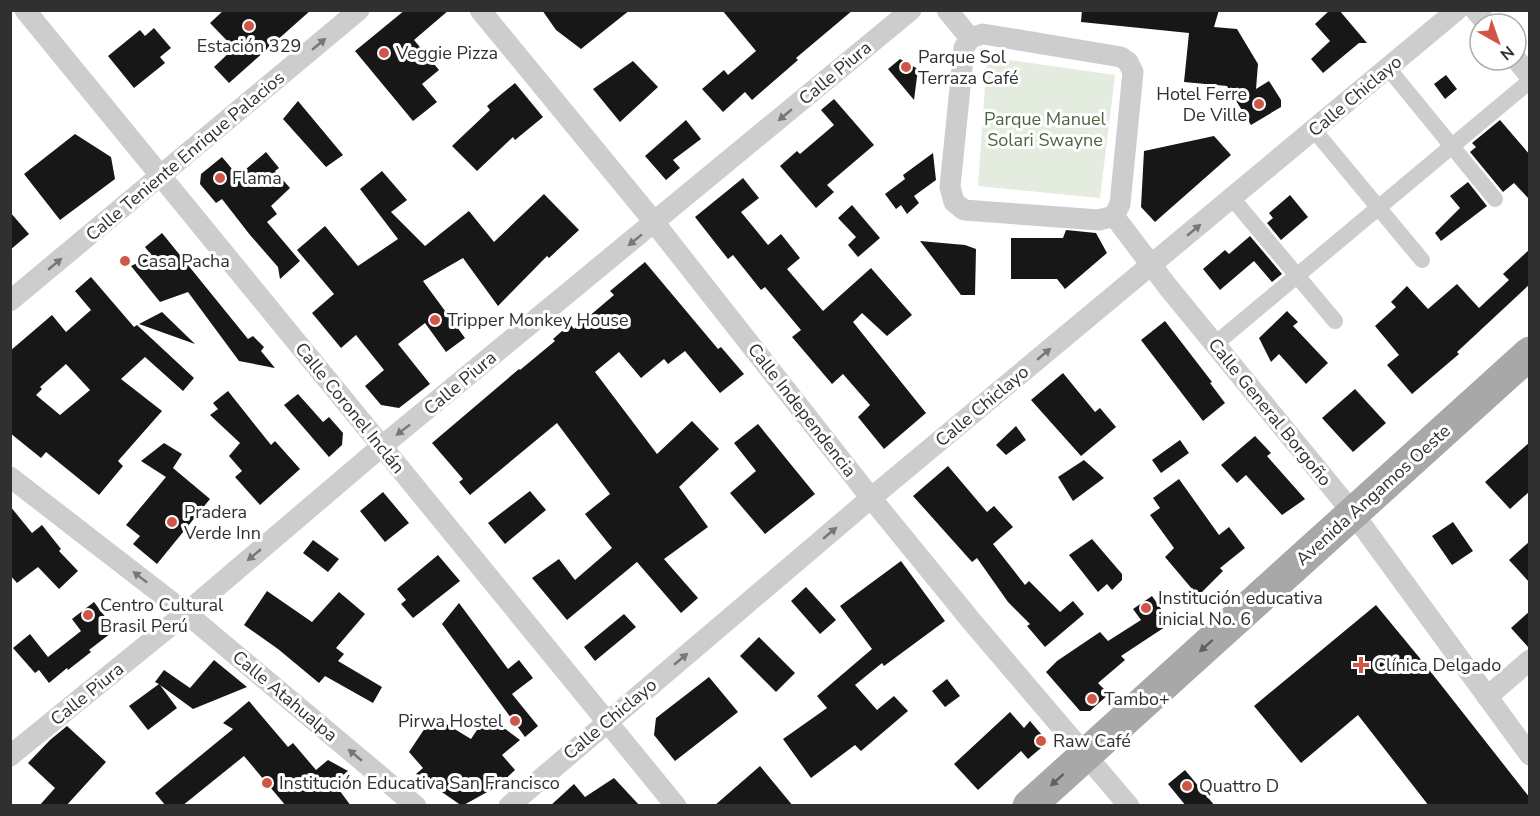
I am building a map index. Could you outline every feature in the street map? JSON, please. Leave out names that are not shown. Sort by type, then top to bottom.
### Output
[{"type":"main road","name":"Avenida Angamos Oeste","points":[[1359,522],[1530,352]]},
{"type":"main road","name":"Avenida Angamos Oeste","points":[[1029,806],[1092,762],[1359,522],[1530,380]]},
{"type":"main road","name":"Avenida Angamos Oeste","points":[[1061,806],[1092,762]]},
{"type":"street","name":"Calle Coronel Inclán","points":[[25,10],[676,806]]},
{"type":"street","name":"Calle Teniente Enrique Palacios","points":[[10,301],[359,10]]},
{"type":"street","name":"Calle Independencia","points":[[480,10],[655,223],[973,623],[1129,806]]},
{"type":"street","name":"Calle Piura","points":[[10,756],[186,613],[381,447],[911,10]]},
{"type":"street","points":[[947,10],[970,38]]},
{"type":"street","name":"Calle Chiclayo","points":[[508,806],[872,498],[1457,10]]},
{"type":"street","points":[[983,34],[1121,57],[1128,62],[1132,72],[1120,204],[1114,216],[1099,220],[964,210],[954,202],[950,188],[964,48],[970,38],[983,34]]},
{"type":"street","points":[[1388,68],[1495,199]]},
{"type":"street","points":[[1214,345],[1530,81]]},
{"type":"street","points":[[1314,130],[1422,260]]},
{"type":"street","points":[[1232,198],[1335,321]]},
{"type":"street","name":"Calle General Borgoño","points":[[1114,216],[1214,345],[1359,522],[1530,755]]},
{"type":"street","name":"Calle Atahualpa","points":[[10,477],[186,613],[416,806]]},
{"type":"street","points":[[1487,697],[1530,660]]},
{"type":"green space","name":"Parque Manuel Solari Swayne","points":[[987,57],[1115,75],[1100,198],[978,186]]},
{"type":"building","points":[[224,10],[311,10],[229,83],[214,67],[234,48],[210,23]]},
{"type":"building","points":[[405,10],[449,10],[414,40],[439,70],[422,84],[437,102],[413,121],[355,51]]},
{"type":"building","points":[[542,10],[630,10],[581,49],[556,30]]},
{"type":"building","points":[[722,10],[853,10],[796,58],[798,60],[752,100],[745,92],[723,112],[702,89],[724,70],[728,75],[756,51]]},
{"type":"building","points":[[1082,10],[1219,10],[1214,27],[1237,29],[1258,64],[1256,89],[1269,81],[1281,100],[1281,107],[1251,125],[1227,86],[1184,82],[1189,33],[1081,22]]},
{"type":"building","points":[[1330,10],[1339,10],[1367,43],[1359,43],[1323,73],[1311,59],[1330,41],[1315,24]]},
{"type":"building","points":[[154,28],[171,48],[160,57],[165,63],[134,88],[108,56],[140,30],[145,36]]},
{"type":"building","points":[[900,59],[918,69],[914,100],[888,69]]},
{"type":"building","points":[[633,61],[658,87],[620,122],[593,89]]},
{"type":"building","points":[[1446,75],[1457,89],[1445,99],[1434,84]]},
{"type":"building","points":[[515,83],[543,117],[515,140],[513,137],[477,171],[452,146],[490,110],[487,106]]},
{"type":"building","points":[[834,99],[874,145],[827,185],[834,192],[816,208],[780,166],[797,151],[800,154],[834,125],[821,110]]},
{"type":"building","points":[[298,101],[343,155],[326,167],[283,119]]},
{"type":"building","points":[[686,120],[701,139],[673,160],[680,168],[666,180],[645,156]]},
{"type":"building","points":[[1500,120],[1530,155],[1530,200],[1514,183],[1503,192],[1470,152],[1476,147],[1472,143]]},
{"type":"building","points":[[75,134],[111,157],[115,179],[60,220],[24,174]]},
{"type":"building","points":[[1214,136],[1231,155],[1155,222],[1141,207],[1144,151]]},
{"type":"building","points":[[266,152],[279,168],[275,171],[290,188],[271,206],[277,214],[267,222],[300,261],[280,279],[278,267],[222,199],[216,203],[200,184],[201,174],[222,157],[238,176]]},
{"type":"building","points":[[933,153],[936,180],[914,196],[919,203],[907,214],[901,205],[896,209],[885,194],[905,179],[903,175]]},
{"type":"building","points":[[382,171],[407,200],[391,212],[425,246],[469,211],[494,242],[544,194],[579,230],[549,258],[547,256],[498,306],[463,258],[423,281],[465,338],[446,352],[425,323],[398,344],[430,384],[399,408],[381,405],[365,386],[384,370],[356,335],[341,348],[312,313],[334,294],[297,250],[325,226],[358,266],[398,239],[360,189]]},
{"type":"building","points":[[743,178],[759,198],[741,212],[768,245],[781,234],[800,258],[787,269],[823,311],[871,268],[912,315],[887,336],[862,313],[853,322],[926,413],[884,449],[858,417],[870,405],[843,374],[832,384],[792,337],[801,330],[765,287],[761,290],[733,255],[728,259],[695,217]]},
{"type":"building","points":[[1468,182],[1487,206],[1441,241],[1435,233],[1460,208],[1450,196]]},
{"type":"building","points":[[1290,195],[1308,217],[1281,240],[1267,223],[1273,218],[1269,213]]},
{"type":"building","points":[[852,205],[880,238],[858,257],[848,245],[856,237],[838,218]]},
{"type":"building","points":[[10,212],[29,234],[10,250]]},
{"type":"building","points":[[1066,230],[1096,233],[1107,253],[1065,289],[1057,279],[1011,279],[1011,238],[1063,238]]},
{"type":"building","points":[[162,233],[248,339],[253,336],[264,347],[261,351],[275,368],[239,361],[188,292],[160,302],[131,266],[152,256],[145,247]]},
{"type":"building","points":[[1250,236],[1282,274],[1272,282],[1254,261],[1220,290],[1203,269],[1225,250],[1229,254]]},
{"type":"building","points":[[920,241],[965,245],[976,249],[975,295],[961,295]]},
{"type":"building","points":[[1530,249],[1530,284],[1457,352],[1459,354],[1412,394],[1387,365],[1399,355],[1375,326],[1396,307],[1391,302],[1407,286],[1428,309],[1457,284],[1479,308],[1509,280],[1503,274]]},
{"type":"building","points":[[645,262],[718,349],[721,347],[744,374],[720,393],[685,351],[668,364],[664,359],[641,378],[619,352],[595,372],[657,454],[692,421],[719,449],[679,487],[708,527],[664,559],[698,598],[681,613],[637,562],[567,620],[532,578],[559,559],[575,580],[612,548],[585,514],[610,494],[557,423],[470,495],[459,482],[463,479],[432,443],[555,341],[553,339],[570,324],[574,329],[614,295],[610,291]]},
{"type":"building","points":[[91,277],[134,327],[137,325],[194,378],[183,391],[145,357],[121,379],[162,411],[118,461],[123,466],[99,495],[46,452],[41,458],[10,433],[10,351],[52,315],[66,332],[91,310],[75,291]],"holes":[[[66,364],[90,390],[60,415],[36,395],[42,389],[40,387]]]},
{"type":"building","points":[[1287,311],[1298,322],[1293,326],[1328,363],[1306,384],[1279,354],[1271,362],[1259,338]]},
{"type":"building","points":[[162,312],[195,344],[139,324]]},
{"type":"building","points":[[1165,321],[1212,382],[1210,383],[1225,403],[1203,421],[1141,340]]},
{"type":"building","points":[[1063,373],[1095,412],[1100,408],[1116,427],[1081,456],[1031,400]]},
{"type":"building","points":[[1355,389],[1386,423],[1353,452],[1322,418]]},
{"type":"building","points":[[228,391],[271,445],[275,441],[300,469],[260,505],[235,477],[242,471],[229,456],[240,443],[210,415],[218,409],[213,403]]},
{"type":"building","points":[[298,394],[323,422],[329,417],[343,433],[342,445],[329,457],[284,405]]},
{"type":"building","points":[[758,424],[815,494],[765,534],[730,493],[756,471],[734,443]]},
{"type":"building","points":[[1016,426],[1026,440],[1006,455],[996,445]]},
{"type":"building","points":[[1255,436],[1271,453],[1267,456],[1305,499],[1282,515],[1246,475],[1237,483],[1221,465]]},
{"type":"building","points":[[1180,440],[1189,453],[1161,473],[1152,460]]},
{"type":"building","points":[[1530,442],[1530,491],[1510,509],[1485,482]]},
{"type":"building","points":[[164,443],[182,454],[173,468],[210,499],[157,564],[133,544],[140,536],[126,525],[166,477],[141,461]]},
{"type":"building","points":[[1084,460],[1104,478],[1073,501],[1058,477]]},
{"type":"building","points":[[948,466],[987,512],[994,506],[1013,527],[993,544],[1025,585],[1029,581],[1060,612],[1073,601],[1084,614],[1045,647],[1027,626],[1030,624],[1008,602],[977,558],[972,562],[913,496]]},
{"type":"building","points":[[1179,479],[1219,535],[1229,527],[1245,548],[1220,568],[1223,571],[1198,596],[1165,557],[1174,548],[1150,515],[1160,508],[1153,498]]},
{"type":"building","points":[[530,491],[546,510],[505,544],[488,523]]},
{"type":"building","points":[[383,492],[409,523],[385,542],[360,511]]},
{"type":"building","points":[[10,506],[32,533],[42,525],[61,549],[59,551],[78,571],[59,589],[38,567],[17,583],[10,575]]},
{"type":"building","points":[[1453,522],[1473,551],[1452,565],[1432,536]]},
{"type":"building","points":[[1092,539],[1122,574],[1122,580],[1112,590],[1107,584],[1098,592],[1069,555]]},
{"type":"building","points":[[313,540],[339,559],[328,572],[303,553]]},
{"type":"building","points":[[1530,541],[1530,583],[1509,560]]},
{"type":"building","points":[[438,555],[460,581],[413,618],[401,604],[406,600],[397,589]]},
{"type":"building","points":[[901,561],[945,621],[884,666],[882,663],[855,685],[877,710],[894,696],[908,711],[861,751],[855,745],[811,778],[783,739],[827,708],[817,696],[872,649],[840,606]]},
{"type":"building","points":[[806,587],[836,620],[820,634],[791,601]]},
{"type":"building","points":[[267,591],[312,622],[339,592],[365,614],[336,648],[344,654],[338,661],[382,687],[373,703],[325,676],[319,683],[278,649],[244,625]]},
{"type":"building","points":[[1152,596],[1171,623],[1121,656],[1125,660],[1098,683],[1109,694],[1090,711],[1080,711],[1046,672],[1057,661],[1100,632],[1108,641],[1141,620],[1133,609]]},
{"type":"building","points":[[94,602],[115,630],[89,650],[91,652],[49,683],[39,670],[35,673],[13,648],[30,634],[48,657],[81,631],[72,619]]},
{"type":"building","points":[[459,603],[508,669],[519,660],[533,678],[512,694],[538,726],[525,737],[442,624]]},
{"type":"building","name":"Clínica Delgado","points":[[1376,605],[1530,798],[1530,806],[1429,806],[1358,715],[1301,763],[1254,706]]},
{"type":"building","points":[[1530,611],[1530,648],[1529,648],[1511,628]]},
{"type":"building","points":[[624,614],[636,627],[595,661],[584,647]]},
{"type":"building","points":[[759,637],[795,673],[776,692],[740,656]]},
{"type":"building","points":[[214,660],[247,687],[193,709],[160,685],[177,708],[148,730],[129,706],[159,684],[155,682],[164,670],[190,688]]},
{"type":"building","points":[[709,677],[738,712],[675,761],[654,735],[656,718]]},
{"type":"building","points":[[947,679],[960,696],[945,707],[932,691]]},
{"type":"building","points":[[249,701],[288,747],[293,743],[316,770],[328,760],[348,771],[334,783],[351,806],[286,806],[244,756],[182,806],[166,806],[155,793],[233,729],[223,723]]},
{"type":"building","points":[[1010,712],[1024,728],[1030,721],[1048,742],[1028,759],[1021,751],[978,790],[954,764]]},
{"type":"building","points":[[487,715],[520,740],[502,755],[515,770],[498,786],[462,806],[416,774],[423,768],[409,752],[433,716],[471,739]]},
{"type":"building","points":[[67,726],[106,762],[66,806],[39,806],[55,788],[28,763]]},
{"type":"building","points":[[760,766],[793,806],[714,806]]},
{"type":"building","points":[[1185,770],[1215,806],[1186,806],[1168,784]]},
{"type":"building","points":[[614,778],[640,806],[550,806],[574,784],[585,797]]},
{"type":"place","name":"Estación 329","points":[[249,26]]},
{"type":"place","name":"Veggie Pizza","points":[[384,53]]},
{"type":"place","name":"Parque Sol Terraza Café","points":[[906,67]]},
{"type":"place","name":"Hotel Ferre De Ville","points":[[1259,104]]},
{"type":"place","name":"Flama","points":[[220,178]]},
{"type":"place","name":"Casa Pacha","points":[[125,261]]},
{"type":"place","name":"Tripper Monkey House","points":[[435,320]]},
{"type":"place","name":"Pradera Verde Inn","points":[[172,522]]},
{"type":"place","name":"Institución educativa inicial No. 6","points":[[1146,608]]},
{"type":"place","name":"Centro Cultural Brasil Perú","points":[[88,615]]},
{"type":"place","name":"Clínica Delgado","points":[[1361,665]]},
{"type":"place","name":"Tambo+","points":[[1092,699]]},
{"type":"place","name":"Pirwa Hostel","points":[[515,721]]},
{"type":"place","name":"Raw Café","points":[[1041,741]]},
{"type":"place","name":"Institución Educativa San Francisco","points":[[267,783]]},
{"type":"place","name":"Quattro D","points":[[1187,786]]}]
